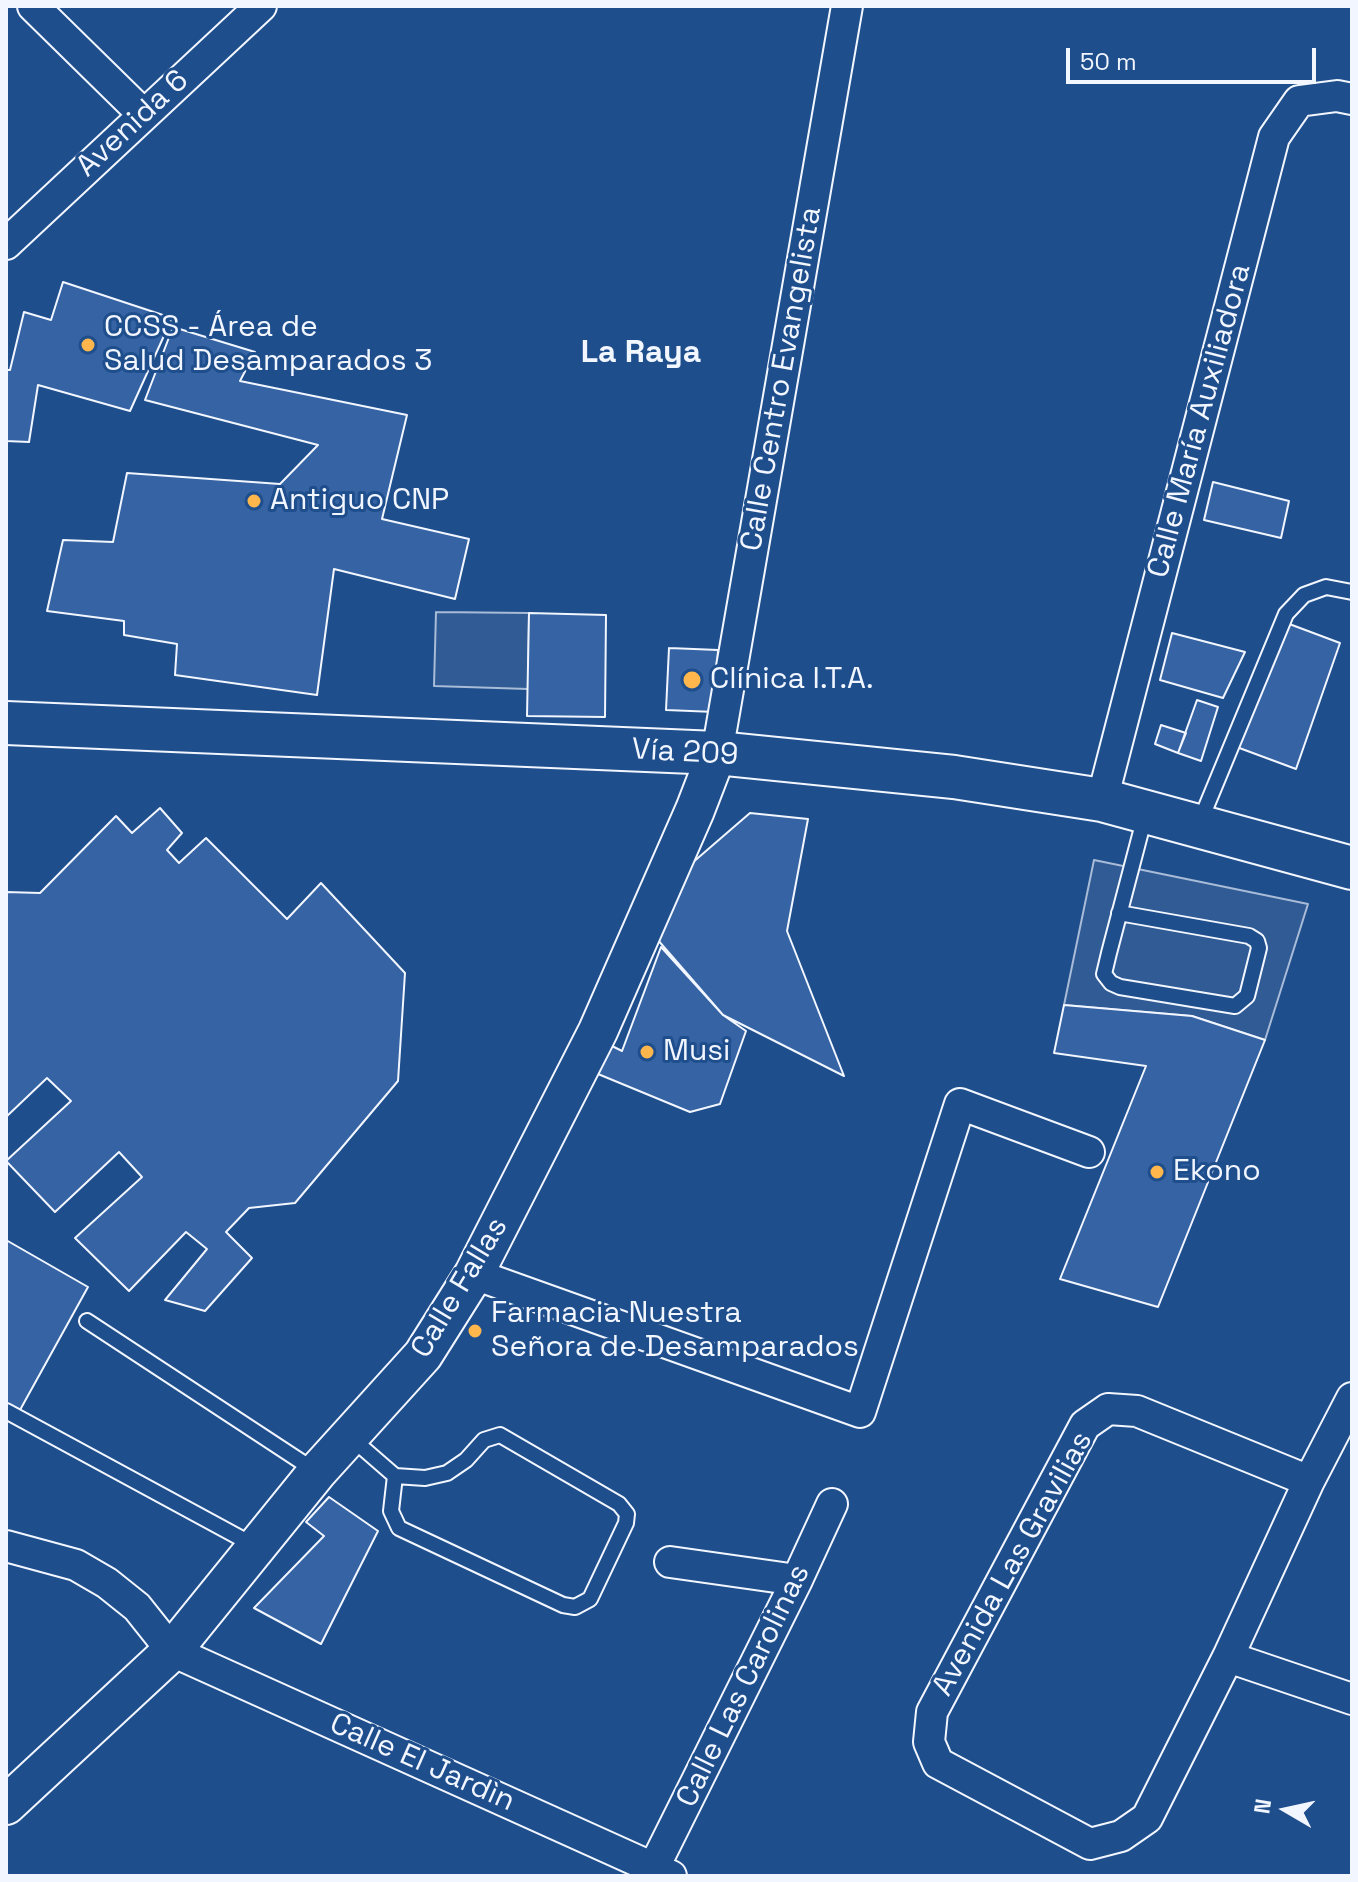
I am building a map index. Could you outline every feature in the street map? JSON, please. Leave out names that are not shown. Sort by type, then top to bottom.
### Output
[{"type":"main road","name":"Vía 209","points":[[6,723],[717,753],[954,777],[1102,800],[1352,868]]},
{"type":"street","points":[[33,6],[143,114]]},
{"type":"street","name":"Avenida 6","points":[[6,244],[261,6]]},
{"type":"street","name":"Calle Centro Evangelista","points":[[717,753],[847,6]]},
{"type":"street","name":"Calle María Auxiliadora","points":[[1102,800],[1274,137],[1299,101],[1337,96],[1352,99]]},
{"type":"street","name":"Calle Fallas","points":[[6,1805],[172,1651],[317,1472],[423,1355],[474,1274],[598,1031],[717,753]]},
{"type":"street","points":[[474,1274],[860,1412],[960,1104],[1089,1152]]},
{"type":"street","name":"Avenida Las Gravilias","points":[[1309,1481],[1137,1411],[1108,1409],[1085,1425],[932,1712],[929,1742],[938,1763],[1090,1844],[1121,1836],[1147,1818],[1352,1398]]},
{"type":"street","name":"Calle Las Carolinas","points":[[663,1872],[832,1504]]},
{"type":"street","points":[[6,1546],[76,1565],[107,1583],[137,1607],[172,1651]]},
{"type":"street","points":[[670,1562],[797,1580]]},
{"type":"street","name":"Calle El Jardìn","points":[[172,1651],[663,1872]]},
{"type":"street","points":[[1228,1657],[1352,1699]]},
{"type":"lane","points":[[1198,826],[1286,614],[1304,595],[1326,587],[1352,592]]},
{"type":"lane","points":[[1119,913],[1249,936],[1257,941],[1259,948],[1247,996],[1235,1006],[1120,987],[1111,983],[1104,974],[1119,913],[1146,812]]},
{"type":"lane","points":[[87,1321],[317,1472]]},
{"type":"lane","points":[[6,1411],[257,1547]]},
{"type":"lane","points":[[349,1436],[395,1476],[425,1478],[447,1473],[466,1460],[484,1440],[500,1435],[619,1504],[627,1514],[626,1523],[590,1599],[575,1607],[563,1605],[399,1528],[391,1511],[395,1476]]},
{"type":"shaded area","points":[[436,612],[529,613],[528,689],[434,686]]},
{"type":"shaded area","points":[[1094,860],[1308,904],[1265,1040],[1192,1016],[1064,1005]]},
{"type":"building","name":"CCSS - Área de Salud Desamparados 3","points":[[63,282],[172,318],[130,411],[38,385],[29,442],[6,441],[6,370],[10,370],[24,312],[51,320]]},
{"type":"building","name":"Antiguo CNP","points":[[173,327],[255,352],[240,381],[407,415],[382,519],[469,539],[455,599],[334,569],[317,695],[175,675],[177,644],[124,635],[124,621],[47,611],[63,540],[113,542],[127,473],[280,484],[318,445],[145,400]]},
{"type":"building","points":[[1213,482],[1289,501],[1281,538],[1204,520]]},
{"type":"building","points":[[529,613],[606,615],[605,717],[527,716]]},
{"type":"building","points":[[1284,622],[1340,643],[1296,769],[1234,746]]},
{"type":"building","points":[[1172,633],[1245,652],[1223,698],[1160,680]]},
{"type":"building","name":"Clínica I.T.A.","points":[[669,648],[718,650],[715,712],[666,710]]},
{"type":"building","points":[[1197,700],[1218,707],[1201,761],[1178,753]]},
{"type":"building","points":[[1161,725],[1186,733],[1178,753],[1155,744]]},
{"type":"building","points":[[160,808],[182,833],[167,850],[179,863],[206,838],[287,919],[321,883],[405,973],[398,1081],[295,1203],[249,1208],[226,1232],[252,1258],[205,1311],[165,1300],[207,1249],[186,1232],[129,1291],[75,1238],[142,1177],[119,1152],[55,1212],[6,1161],[71,1101],[47,1078],[6,1117],[6,892],[40,893],[116,816],[132,833]]},
{"type":"building","points":[[750,813],[808,819],[787,931],[844,1076],[723,1015],[657,939],[684,870]]},
{"type":"building","points":[[661,947],[723,1015],[746,1031],[720,1104],[690,1112],[598,1074],[610,1045],[622,1051]]},
{"type":"building","name":"Ekono","points":[[1064,1005],[1192,1016],[1265,1040],[1158,1307],[1060,1279],[1146,1066],[1054,1053]]},
{"type":"building","points":[[6,1240],[88,1287],[20,1410],[6,1403]]},
{"type":"building","points":[[329,1497],[378,1531],[321,1644],[254,1608],[324,1536],[306,1522]]},
{"type":"place","name":"CCSS - Área de Salud Desamparados 3","points":[[88,345]]},
{"type":"place","name":"Antiguo CNP","points":[[254,501]]},
{"type":"place","name":"Clínica I.T.A.","points":[[692,680]]},
{"type":"place","name":"Musi","points":[[647,1052]]},
{"type":"place","name":"Ekono","points":[[1157,1172]]},
{"type":"place","name":"Farmacia Nuestra Señora de Desamparados","points":[[475,1331]]},
{"type":"district","name":"La Raya","points":[[641,353]]}]
